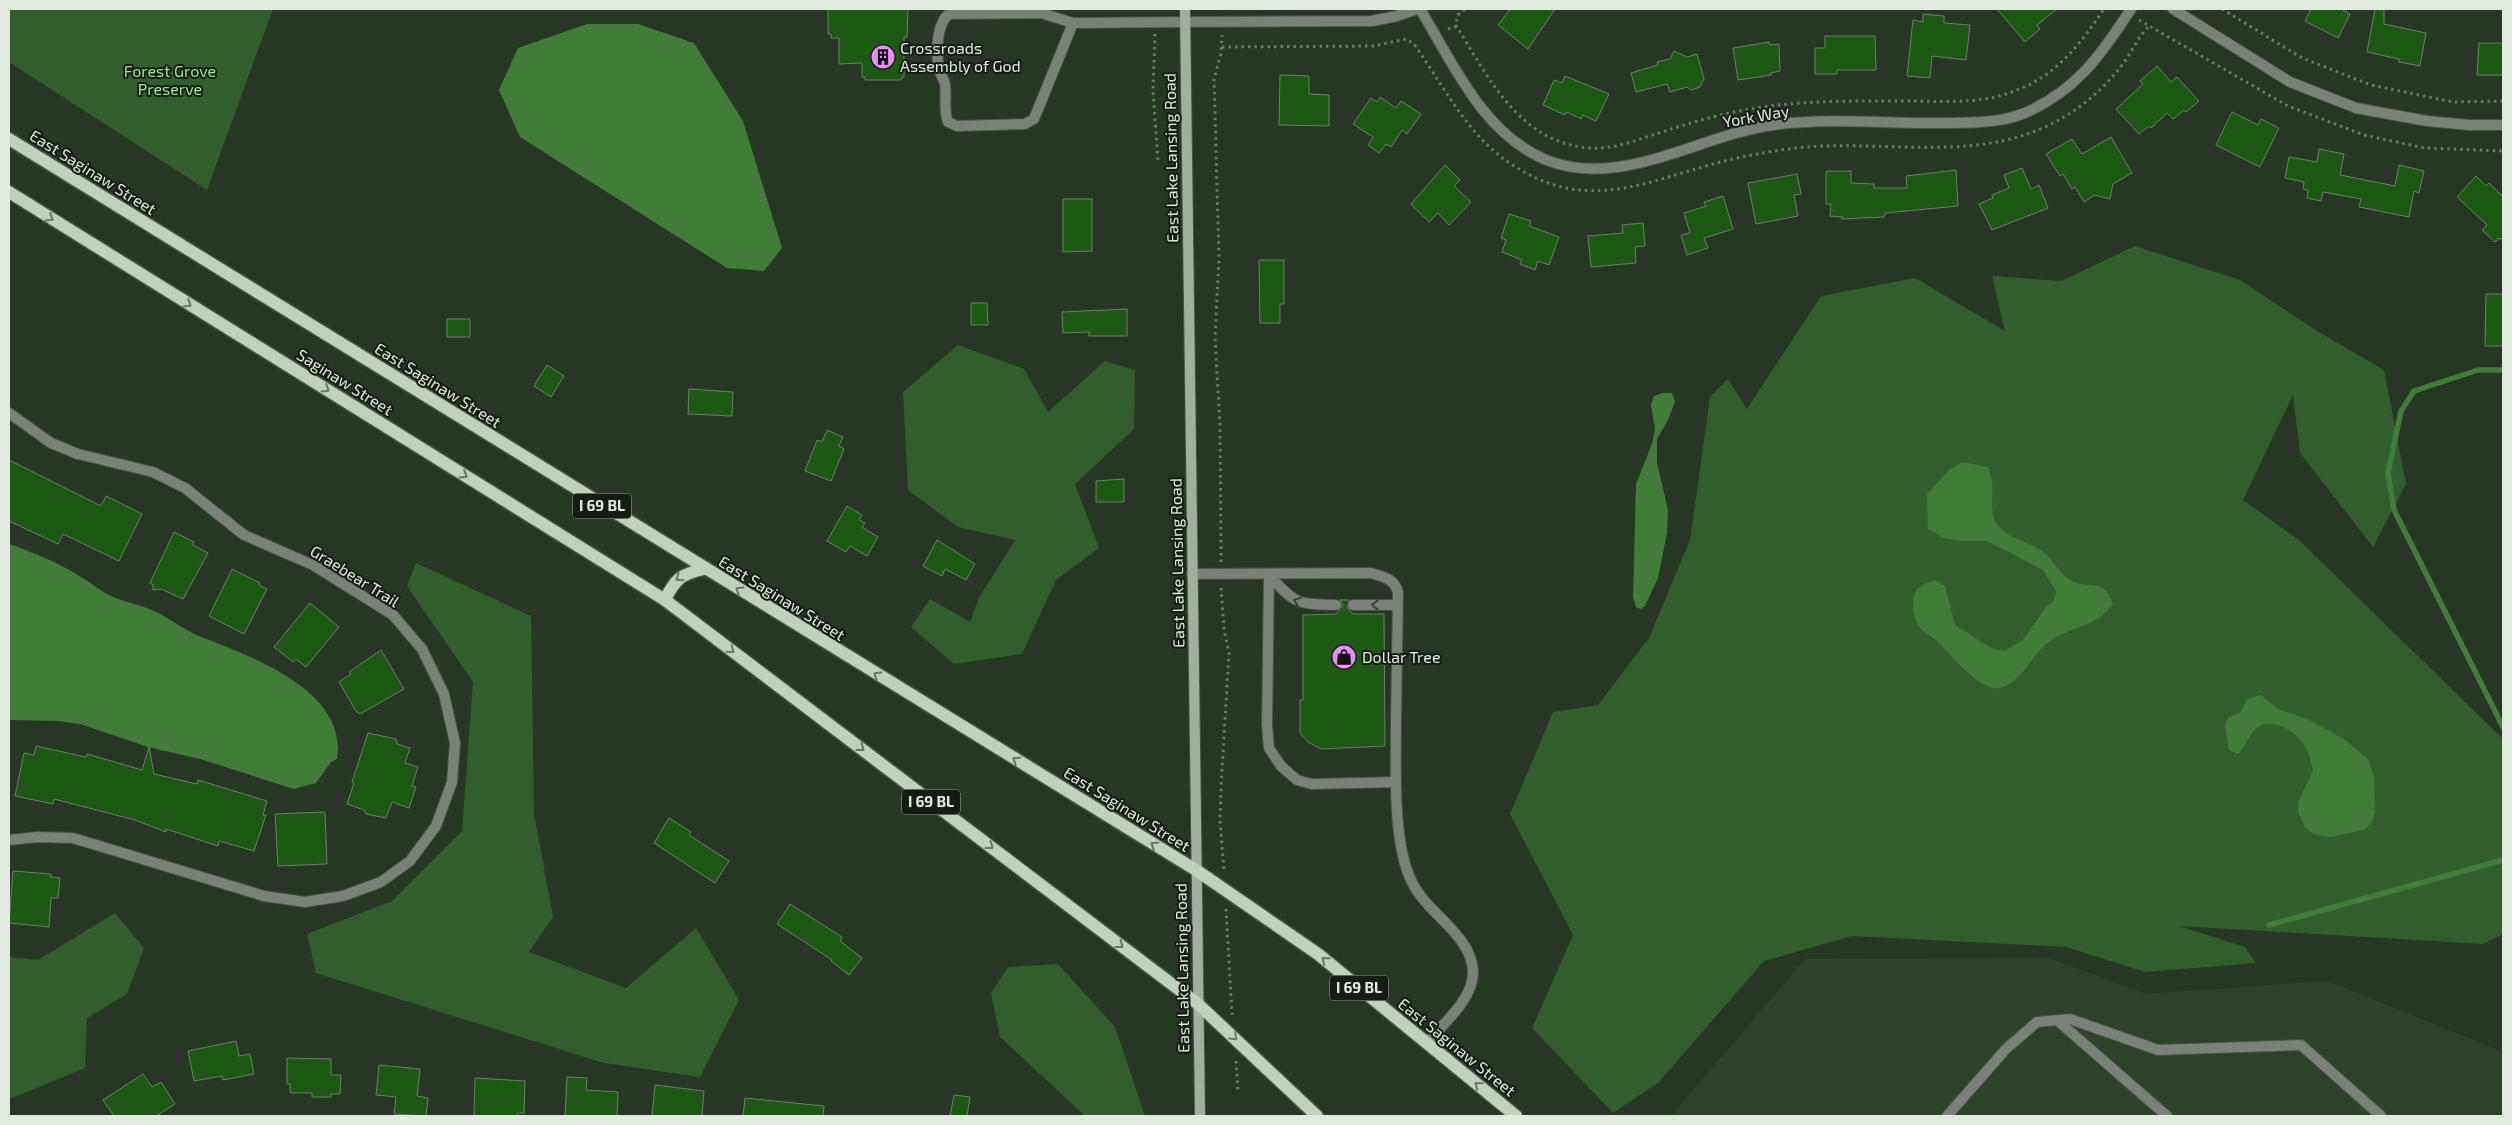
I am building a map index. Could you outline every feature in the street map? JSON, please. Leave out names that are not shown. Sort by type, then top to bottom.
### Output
[{"type":"main road","name":"East Saginaw Street","points":[[9,139],[1196,870],[1318,954],[1516,1116]]},
{"type":"main road","name":"Saginaw Street","points":[[9,192],[665,600]]},
{"type":"main road","points":[[665,600],[673,582],[682,575],[704,568]]},
{"type":"main road","name":"I 69 BL","points":[[665,600],[1198,1004],[1317,1116]]},
{"type":"street","name":"East Lake Lansing Road","points":[[1185,9],[1200,1116]]},
{"type":"street","points":[[1073,23],[1034,119],[1025,124],[957,126],[948,122],[945,113],[945,83],[939,69],[939,27],[942,20],[949,14],[1041,13],[1073,23],[1372,21],[1398,16],[1418,9]]},
{"type":"street","name":"York Way","points":[[1418,9],[1479,106],[1499,129],[1521,146],[1544,159],[1569,166],[1598,169],[1636,164],[1742,130],[1775,125],[1957,123],[1991,121],[2023,114],[2060,95],[2092,64],[2131,9]]},
{"type":"street","points":[[2173,9],[2290,82],[2356,108],[2427,121],[2469,125],[2503,125]]},
{"type":"street","name":"Graebear Trail","points":[[9,413],[51,443],[78,454],[153,472],[185,488],[244,535],[313,565],[393,615],[422,649],[444,694],[455,743],[452,782],[436,826],[431,833],[410,861],[381,882],[343,896],[304,902],[264,896],[73,838],[36,837],[9,840]]},
{"type":"street","points":[[1192,574],[1371,573],[1388,578],[1396,584],[1398,605],[1396,782],[1400,843],[1412,882],[1434,912],[1465,945],[1473,971],[1470,986],[1463,1001],[1426,1043]]},
{"type":"street","points":[[1269,575],[1289,597],[1304,604],[1336,605]]},
{"type":"street","points":[[1269,575],[1267,725],[1269,748],[1281,766],[1297,780],[1312,784],[1396,782]]},
{"type":"street","points":[[1353,605],[1398,605]]},
{"type":"street","points":[[1947,1116],[2006,1049],[2037,1022],[2070,1019],[2158,1050],[2301,1045],[2381,1116]]},
{"type":"street","points":[[2058,1020],[2167,1116]]},
{"type":"path","points":[[1456,24],[1485,72],[1519,116],[1539,131],[1562,141],[1581,147],[1605,148],[1633,142],[1703,120],[1774,105],[1831,101],[1983,100],[2018,90],[2066,60],[2086,36],[2104,9]]},
{"type":"path","points":[[2222,9],[2302,58],[2371,86],[2453,102],[2503,101]]},
{"type":"path","points":[[1155,22],[1154,91],[1158,161]]},
{"type":"path","points":[[1222,22],[1222,47],[1214,78],[1219,258],[1215,338],[1220,425],[1221,574],[1224,629],[1229,653],[1220,820],[1238,1093]]},
{"type":"path","points":[[1222,47],[1374,46],[1406,39],[1414,44],[1467,124],[1488,147],[1514,168],[1546,182],[1569,188],[1607,192],[1649,184],[1748,156],[1783,149],[1823,146],[1976,146],[2017,138],[2074,111],[2101,90],[2149,26]]},
{"type":"shaded area","points":[[587,24],[638,24],[694,43],[743,121],[782,248],[764,271],[727,268],[520,137],[499,90],[518,48]]},
{"type":"shaded area","points":[[1672,393],[1675,401],[1669,418],[1657,439],[1657,463],[1668,510],[1667,533],[1658,578],[1645,606],[1641,609],[1636,607],[1633,597],[1636,484],[1652,444],[1655,429],[1651,405],[1654,396]]},
{"type":"shaded area","points":[[1962,462],[1988,467],[1992,480],[1994,518],[2001,529],[2013,537],[2041,550],[2063,575],[2070,580],[2077,583],[2094,585],[2104,590],[2109,595],[2113,604],[2099,618],[2060,635],[2045,645],[2015,680],[2000,688],[1984,685],[1976,679],[1936,640],[1919,627],[1914,615],[1913,602],[1917,590],[1935,580],[1945,586],[1955,625],[1991,648],[2004,651],[2022,641],[2046,607],[2054,601],[2056,591],[2043,570],[1987,541],[1960,541],[1943,538],[1928,529],[1927,494],[1949,470]]},
{"type":"shaded area","points":[[9,544],[53,562],[113,597],[156,612],[193,634],[268,665],[291,679],[311,695],[327,713],[336,734],[337,759],[331,762],[316,783],[294,789],[200,759],[148,747],[80,724],[58,721],[9,720]]},
{"type":"shaded area","points":[[2261,695],[2278,709],[2309,720],[2344,739],[2369,760],[2374,778],[2375,812],[2372,822],[2364,830],[2330,837],[2313,834],[2305,827],[2298,812],[2299,800],[2313,771],[2306,748],[2293,733],[2280,726],[2266,724],[2253,731],[2238,754],[2229,750],[2225,725],[2229,717],[2240,713],[2247,699]]},
{"type":"shaded area","points":[[2049,958],[2146,994],[2328,981],[2503,1052],[2503,1116],[1671,1116],[1805,959]]},
{"type":"green space","name":"Forest Grove Preserve","points":[[9,9],[273,9],[207,190],[9,62]]},
{"type":"green space","points":[[2135,246],[2240,280],[2322,334],[2384,370],[2406,484],[2373,547],[2300,453],[2293,395],[2243,500],[2299,540],[2503,739],[2503,934],[2483,944],[2179,926],[2245,947],[2256,963],[2145,972],[2066,947],[1852,936],[1764,961],[1658,1083],[1613,1113],[1532,1028],[1573,935],[1510,814],[1553,712],[1598,705],[1649,638],[1690,540],[1710,397],[1728,379],[1747,409],[1821,296],[1915,278],[2005,331],[1992,276],[2061,281]]},
{"type":"green space","points":[[958,345],[1024,369],[1048,412],[1105,361],[1135,370],[1134,429],[1075,484],[1099,548],[1056,580],[1022,654],[954,664],[911,627],[930,599],[970,622],[979,598],[1015,540],[958,527],[908,490],[903,392]]},
{"type":"green space","points":[[416,563],[531,616],[534,813],[553,917],[529,952],[626,988],[696,928],[739,1000],[700,1077],[604,1063],[316,973],[307,934],[392,901],[462,831],[473,682],[407,586]]},
{"type":"green space","points":[[115,913],[144,948],[127,994],[87,1018],[85,1068],[12,1098],[9,1097],[9,957],[38,960]]},
{"type":"green space","points":[[1058,964],[1115,1027],[1145,1116],[1085,1116],[1000,1037],[991,993],[1008,967]]},
{"type":"building","name":"Crossroads Assembly of God","points":[[828,9],[908,9],[907,37],[904,37],[904,77],[901,80],[865,80],[865,77],[862,77],[862,63],[839,64],[839,38],[831,38],[831,34],[828,34]]},
{"type":"building","points":[[1510,9],[1555,9],[1528,49],[1498,25]]},
{"type":"building","points":[[1997,9],[2057,9],[2037,25],[2040,29],[2025,42]]},
{"type":"building","points":[[2311,9],[2341,9],[2350,14],[2338,38],[2305,21]]},
{"type":"building","points":[[2375,9],[2384,9],[2384,24],[2426,33],[2420,66],[2367,52]]},
{"type":"building","points":[[1923,14],[1944,16],[1944,23],[1970,25],[1966,60],[1932,56],[1930,78],[1907,76],[1913,20],[1923,22]]},
{"type":"building","points":[[1825,36],[1875,36],[1876,70],[1837,70],[1837,74],[1815,74],[1815,48],[1825,48]]},
{"type":"building","points":[[1769,42],[1770,45],[1779,44],[1780,71],[1771,73],[1771,75],[1738,80],[1733,48]]},
{"type":"building","points":[[2479,43],[2503,43],[2503,75],[2477,75]]},
{"type":"building","points":[[1674,51],[1687,57],[1697,54],[1704,79],[1700,87],[1691,90],[1687,87],[1670,92],[1667,84],[1636,92],[1631,73],[1658,65],[1657,62],[1670,59]]},
{"type":"building","points":[[2157,66],[2171,82],[2177,77],[2199,101],[2186,112],[2184,110],[2173,119],[2167,113],[2151,128],[2149,126],[2139,134],[2116,109],[2143,84],[2140,81]]},
{"type":"building","points":[[1280,75],[1309,76],[1309,94],[1329,95],[1329,126],[1279,125]]},
{"type":"building","points":[[1565,76],[1609,94],[1596,121],[1583,115],[1581,119],[1567,112],[1565,115],[1543,105],[1554,80],[1562,83]]},
{"type":"building","points":[[1380,97],[1396,108],[1401,101],[1421,114],[1407,134],[1402,130],[1391,147],[1386,144],[1379,153],[1368,145],[1373,137],[1353,124],[1371,98],[1377,102]]},
{"type":"building","points":[[2232,112],[2258,125],[2261,119],[2279,128],[2260,167],[2216,145]]},
{"type":"building","points":[[2111,137],[2132,173],[2113,184],[2110,199],[2095,195],[2084,202],[2075,187],[2072,189],[2063,174],[2060,176],[2046,154],[2072,139],[2082,154]]},
{"type":"building","points":[[2319,149],[2344,154],[2340,175],[2395,186],[2399,165],[2424,171],[2419,193],[2414,191],[2409,217],[2359,207],[2361,199],[2323,192],[2321,201],[2307,198],[2308,190],[2303,189],[2304,182],[2285,178],[2289,157],[2317,162]]},
{"type":"building","points":[[1445,165],[1460,180],[1454,186],[1471,202],[1449,225],[1438,213],[1429,222],[1411,204]]},
{"type":"building","points":[[2022,168],[2031,189],[2039,185],[2048,208],[1992,230],[1979,204],[1993,198],[1992,195],[2009,188],[2004,175]]},
{"type":"building","points":[[1956,170],[1958,206],[1885,213],[1884,217],[1842,219],[1842,217],[1830,216],[1831,204],[1826,204],[1826,171],[1851,171],[1851,183],[1874,184],[1874,188],[1907,188],[1906,176]]},
{"type":"building","points":[[1797,174],[1801,194],[1794,195],[1798,216],[1756,224],[1748,183]]},
{"type":"building","points":[[2476,176],[2486,186],[2489,183],[2503,197],[2503,241],[2500,238],[2495,242],[2482,230],[2487,225],[2457,197]]},
{"type":"building","points":[[1723,196],[1733,229],[1704,238],[1708,248],[1687,255],[1681,235],[1690,233],[1684,213],[1706,206],[1704,202]]},
{"type":"building","points":[[1063,199],[1092,199],[1092,251],[1063,252]]},
{"type":"building","points":[[1509,214],[1531,221],[1529,226],[1559,237],[1549,265],[1538,261],[1535,270],[1520,264],[1522,260],[1502,252],[1506,240],[1501,238]]},
{"type":"building","points":[[1643,223],[1645,246],[1635,247],[1636,263],[1591,267],[1588,236],[1623,233],[1622,225]]},
{"type":"building","points":[[1259,260],[1284,260],[1284,304],[1280,304],[1280,323],[1260,323]]},
{"type":"building","points":[[2486,294],[2503,294],[2503,346],[2485,346]]},
{"type":"building","points":[[971,303],[987,303],[988,325],[971,325]]},
{"type":"building","points":[[1127,309],[1127,336],[1089,336],[1089,332],[1063,333],[1062,312]]},
{"type":"building","points":[[447,319],[470,319],[470,337],[447,337]]},
{"type":"building","points":[[547,365],[564,376],[551,397],[534,386]]},
{"type":"building","points":[[689,389],[733,392],[732,416],[688,414]]},
{"type":"building","points":[[827,430],[843,437],[839,446],[844,449],[831,481],[805,471],[817,440],[822,442]]},
{"type":"building","points":[[9,460],[101,506],[106,496],[142,514],[119,561],[63,534],[58,544],[9,521]]},
{"type":"building","points":[[1124,479],[1124,502],[1096,502],[1096,481]]},
{"type":"building","points":[[847,506],[862,515],[859,520],[865,523],[862,527],[878,537],[867,556],[850,546],[846,552],[827,541]]},
{"type":"building","points":[[174,532],[194,542],[193,545],[208,553],[183,599],[161,589],[153,590],[153,585],[150,583]]},
{"type":"building","points":[[937,540],[975,564],[966,580],[945,569],[942,576],[923,566]]},
{"type":"building","points":[[232,569],[260,583],[259,585],[267,589],[244,634],[209,616]]},
{"type":"building","name":"Dollar Tree","points":[[1340,600],[1349,600],[1347,608],[1353,614],[1384,614],[1385,746],[1321,749],[1308,742],[1300,733],[1300,700],[1303,700],[1303,615],[1336,614],[1343,606]]},
{"type":"building","points":[[310,603],[339,627],[306,667],[296,659],[293,662],[274,647]]},
{"type":"building","points":[[381,650],[404,689],[360,714],[356,711],[339,682],[351,674],[349,672]]},
{"type":"building","points":[[368,733],[396,739],[397,744],[410,748],[405,763],[418,767],[412,786],[416,787],[409,808],[392,802],[386,818],[366,814],[364,810],[347,804]]},
{"type":"building","points":[[36,746],[86,757],[87,754],[142,770],[149,747],[154,774],[197,784],[198,780],[267,801],[263,815],[266,815],[254,851],[219,841],[218,846],[166,829],[166,832],[135,820],[54,799],[53,804],[15,796],[24,753],[34,755]]},
{"type":"building","points":[[325,812],[327,864],[278,866],[275,814]]},
{"type":"building","points":[[669,818],[691,832],[689,835],[729,861],[715,883],[654,843]]},
{"type":"building","points":[[13,871],[51,874],[51,877],[60,878],[58,898],[51,898],[49,927],[9,923]]},
{"type":"building","points":[[790,904],[842,937],[840,941],[862,958],[849,975],[832,960],[777,924]]},
{"type":"building","points":[[236,1041],[239,1056],[250,1054],[254,1074],[223,1080],[222,1076],[194,1081],[188,1051]]},
{"type":"building","points":[[287,1058],[331,1059],[331,1075],[341,1075],[340,1094],[331,1094],[331,1097],[312,1097],[312,1093],[290,1093],[290,1084],[287,1084]]},
{"type":"building","points":[[379,1065],[420,1069],[417,1096],[428,1098],[426,1116],[394,1114],[396,1097],[376,1095]]},
{"type":"building","points":[[143,1074],[152,1087],[161,1082],[175,1104],[156,1116],[114,1116],[103,1100]]},
{"type":"building","points":[[567,1077],[587,1078],[586,1090],[618,1092],[617,1116],[565,1116]]},
{"type":"building","points":[[475,1078],[525,1081],[524,1113],[517,1113],[517,1116],[474,1116]]},
{"type":"building","points":[[655,1085],[704,1091],[702,1116],[652,1116]]},
{"type":"building","points":[[954,1095],[970,1097],[967,1116],[950,1116]]},
{"type":"building","points":[[745,1098],[824,1106],[823,1116],[743,1116]]},
{"type":"waterway","points":[[2503,370],[2478,370],[2414,391],[2401,411],[2388,473],[2394,510],[2503,727]]},
{"type":"waterway","points":[[2269,925],[2503,860]]},
{"type":"place","name":"Crossroads Assembly of God","points":[[883,57]]},
{"type":"place","name":"Dollar Tree","points":[[1344,657]]}]
